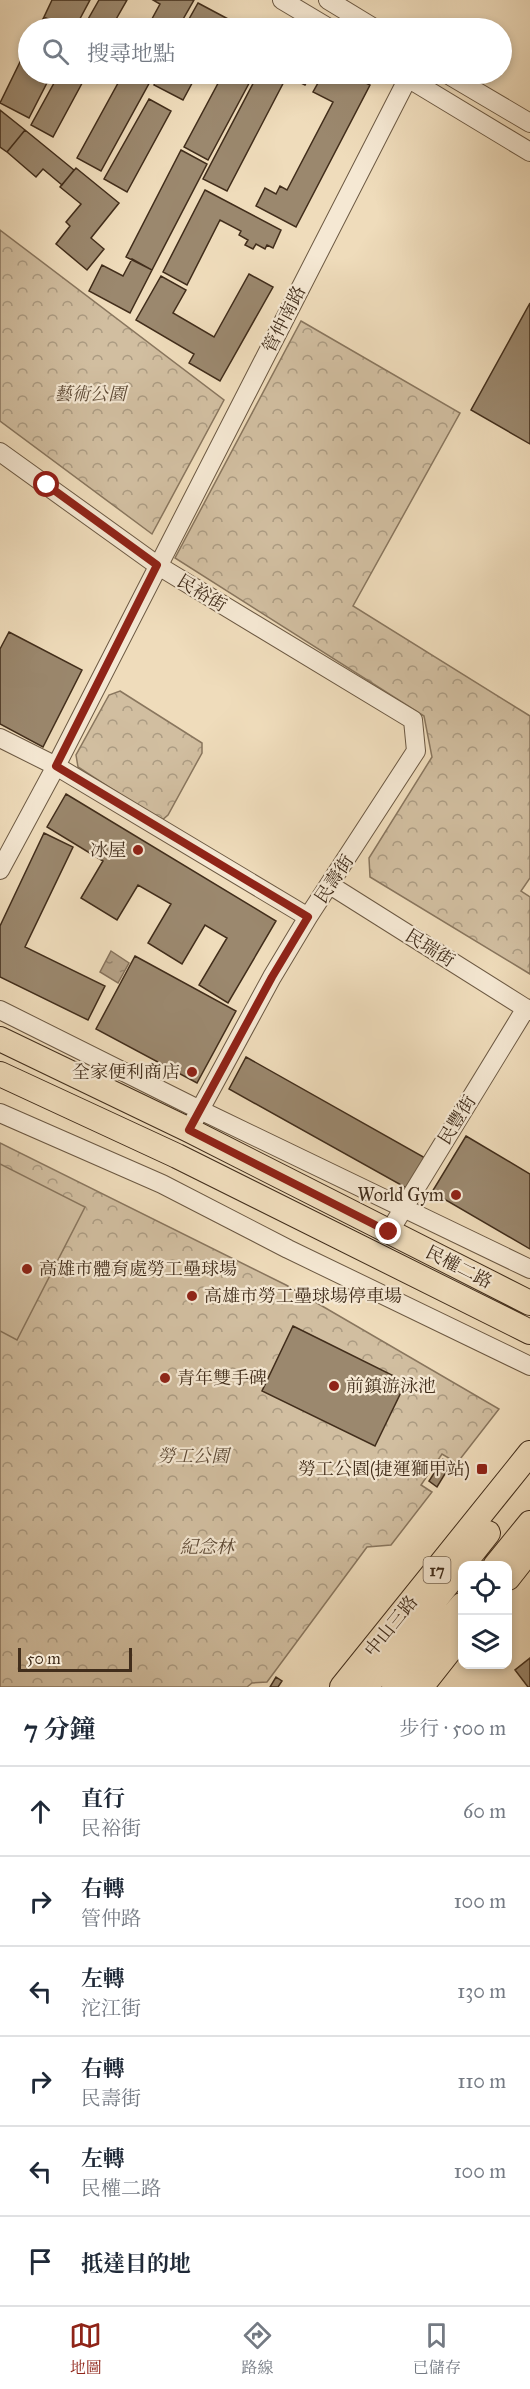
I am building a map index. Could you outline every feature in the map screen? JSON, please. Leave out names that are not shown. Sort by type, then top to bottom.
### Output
[{"type":"main road","name":"民權二路","points":[[0,1039],[194,1120],[389,1232],[530,1303]]},
{"type":"main road","name":"民權二路","points":[[0,1074],[177,1156],[530,1332]]},
{"type":"main road","name":"中山三路","points":[[342,1687],[530,1453]]},
{"type":"main road","name":"中山三路","points":[[366,1687],[530,1480]]},
{"type":"main road","points":[[499,1561],[530,1523]]},
{"type":"main road","points":[[512,1572],[530,1550]]},
{"type":"main road","name":"17","points":[[394,1687],[458,1610]]},
{"type":"main road","points":[[421,1687],[458,1640]]},
{"type":"street","points":[[282,0],[312,18]]},
{"type":"street","points":[[328,0],[358,18]]},
{"type":"street","name":"管仲南路","points":[[0,870],[56,766],[401,84]]},
{"type":"street","points":[[420,84],[530,152]]},
{"type":"street","points":[[464,84],[530,123]]},
{"type":"street","name":"民裕街","points":[[0,452],[157,565],[413,720]]},
{"type":"street","name":"民壽街","points":[[194,1120],[272,977],[308,917],[416,751],[413,720]]},
{"type":"street","points":[[0,738],[56,766],[308,917]]},
{"type":"street","name":"民瑞街","points":[[330,885],[528,1009]]},
{"type":"street","name":"民豐街","points":[[389,1232],[528,1009]]},
{"type":"street","name":"民權二路","points":[[0,1010],[194,1120],[404,1208],[530,1269]]},
{"type":"street","points":[[0,1113],[162,1184],[288,1249],[530,1366]]},
{"type":"green space","name":"藝術公園","points":[[0,230],[224,400],[152,534],[0,421]]},
{"type":"green space","points":[[301,321],[460,413],[353,606],[530,716],[530,878],[521,891],[530,897],[530,974],[370,877],[369,858],[432,757],[424,716],[175,558]]},
{"type":"green space","points":[[120,691],[202,743],[202,753],[168,815],[161,821],[78,767],[76,755],[109,695]]},
{"type":"green space","name":"勞工公園","points":[[0,1143],[286,1285],[499,1409],[457,1463],[442,1454],[421,1485],[432,1492],[391,1545],[367,1547],[267,1682],[252,1683],[247,1687],[0,1687]]},
{"type":"green space","name":"高雄市體育處勞工壘球場","points":[[0,1164],[85,1207],[17,1340],[0,1331]]},
{"type":"water","points":[[111,951],[129,963],[118,983],[100,972]]},
{"type":"building","points":[[52,0],[90,0],[80,18],[44,17]]},
{"type":"building","points":[[99,0],[127,0],[117,18],[89,18]]},
{"type":"building","points":[[153,0],[194,0],[184,18],[152,18],[160,4]]},
{"type":"building","points":[[198,3],[226,18],[190,18]]},
{"type":"building","points":[[18,66],[18,84],[46,84],[29,118],[0,103]]},
{"type":"building","points":[[54,84],[82,84],[53,137],[31,125]]},
{"type":"building","points":[[118,84],[149,84],[101,171],[77,158]]},
{"type":"building","points":[[155,84],[192,84],[183,100]]},
{"type":"building","points":[[218,84],[249,84],[208,160],[184,147]]},
{"type":"building","points":[[253,84],[283,84],[227,191],[203,179]]},
{"type":"building","points":[[317,84],[370,85],[296,227],[256,206],[265,188],[276,194],[280,186],[287,190],[333,102],[313,92]]},
{"type":"building","points":[[149,99],[171,111],[127,192],[104,179]]},
{"type":"building","points":[[0,110],[25,130],[7,152],[0,147]]},
{"type":"building","points":[[25,130],[74,170],[62,185],[43,169],[36,177],[7,152]]},
{"type":"building","points":[[181,150],[207,164],[152,270],[126,257]]},
{"type":"building","points":[[76,168],[119,203],[91,238],[104,249],[87,270],[56,244],[70,226],[66,222],[81,204],[60,187]]},
{"type":"building","points":[[205,190],[281,230],[273,248],[267,245],[265,249],[256,244],[253,249],[245,245],[248,240],[239,235],[241,231],[220,220],[187,285],[163,272]]},
{"type":"building","points":[[132,259],[152,270],[130,313],[89,291],[102,265],[123,276]]},
{"type":"building","points":[[249,274],[273,287],[220,381],[189,363],[194,354],[136,320],[161,276],[186,290],[173,313],[214,337]]},
{"type":"building","points":[[530,303],[530,444],[471,410]]},
{"type":"building","points":[[9,632],[82,670],[43,747],[0,724],[0,649]]},
{"type":"building","points":[[66,794],[276,921],[228,1003],[199,985],[227,938],[205,925],[182,964],[148,943],[171,904],[138,885],[117,920],[81,898],[103,861],[47,827]]},
{"type":"building","points":[[44,833],[73,847],[25,947],[105,986],[88,1020],[0,977],[0,926]]},
{"type":"building","points":[[135,956],[236,1011],[197,1083],[96,1029]]},
{"type":"building","points":[[246,1057],[427,1159],[410,1190],[229,1089]]},
{"type":"building","points":[[466,1136],[530,1174],[530,1249],[432,1192]]},
{"type":"building","name":"前鎮游泳池","points":[[293,1326],[406,1382],[375,1446],[262,1391]]},
{"type":"building","points":[[443,1459],[451,1464],[437,1487],[429,1481]]},
{"type":"building","points":[[530,1658],[530,1687],[528,1687],[515,1670]]},
{"type":"building","points":[[276,1677],[282,1681],[278,1687],[270,1687]]},
{"type":"place","name":"冰屋","points":[[138,850]]},
{"type":"place","name":"全家便利商店","points":[[192,1072]]},
{"type":"place","name":"World Gym","points":[[456,1195]]},
{"type":"place","name":"高雄市體育處勞工壘球場","points":[[27,1269]]},
{"type":"place","name":"高雄市勞工壘球場停車場","points":[[192,1296]]},
{"type":"place","name":"青年雙手碑","points":[[165,1378]]},
{"type":"place","name":"前鎮游泳池","points":[[334,1386]]},
{"type":"place","name":"勞工公園(捷運獅甲站)","points":[[482,1469]]},
{"type":"route","points":[[47,485],[157,565],[56,766],[308,917],[272,977],[189,1130],[389,1232]]},
{"type":"park label","name":"紀念林","points":[[207,1547]]}]
